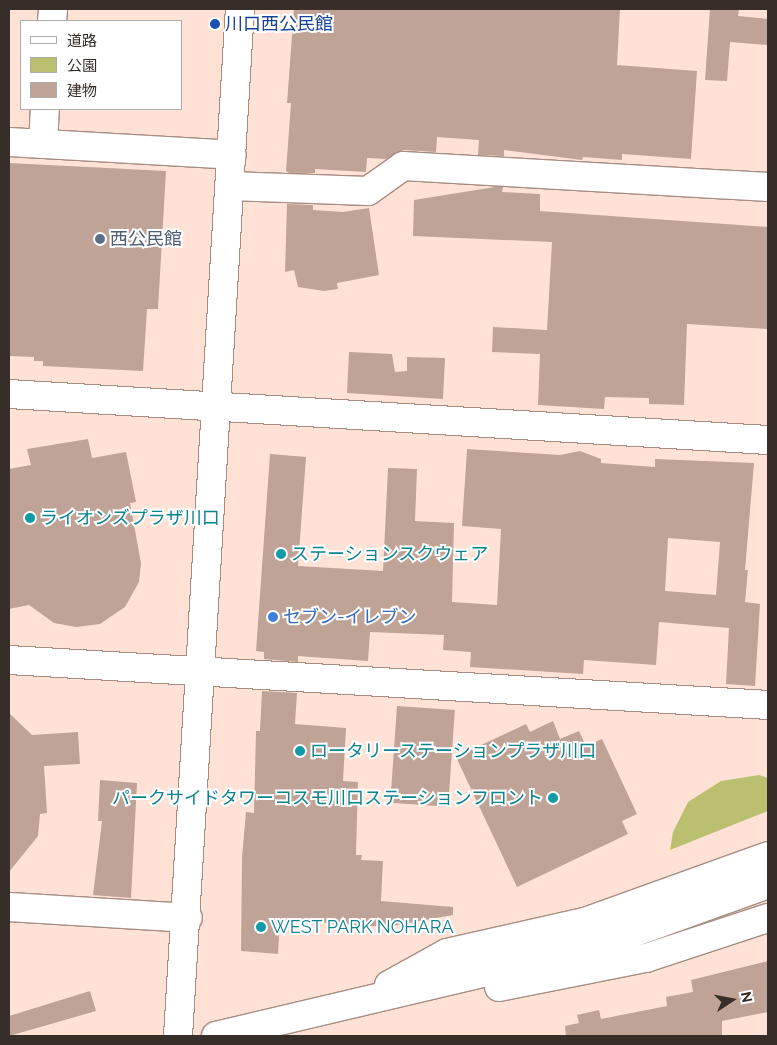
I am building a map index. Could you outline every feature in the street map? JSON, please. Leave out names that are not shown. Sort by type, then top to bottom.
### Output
[{"type":"street","points":[[178,1036],[188,918],[200,671],[219,406],[240,9]]},
{"type":"street","points":[[43,144],[45,110]]},
{"type":"street","points":[[9,142],[232,155]]},
{"type":"street","points":[[230,186],[368,191],[403,166],[768,186]]},
{"type":"street","points":[[9,394],[768,440]]},
{"type":"street","points":[[9,660],[768,705]]},
{"type":"street","points":[[360,1002],[447,953],[585,922],[768,856]]},
{"type":"street","points":[[216,1036],[596,946],[768,884]]},
{"type":"street","points":[[9,907],[188,918]]},
{"type":"street","points":[[360,1002],[418,1004],[646,958],[768,918]]},
{"type":"green space","points":[[759,775],[768,778],[768,811],[670,850],[673,832],[688,802],[721,781]]},
{"type":"building","points":[[294,9],[620,9],[617,65],[697,71],[691,159],[622,154],[622,160],[583,157],[582,160],[504,150],[504,156],[478,155],[479,140],[437,137],[436,152],[404,150],[386,159],[367,158],[366,172],[315,169],[315,173],[289,173],[286,171],[291,103],[287,103]]},
{"type":"building","points":[[710,9],[739,9],[738,16],[768,19],[768,45],[730,42],[727,81],[705,80]]},
{"type":"building","points":[[9,163],[166,171],[158,309],[147,309],[143,371],[43,366],[43,361],[34,361],[34,357],[9,356]]},
{"type":"building","points":[[503,187],[502,192],[540,194],[540,211],[768,227],[768,329],[687,324],[684,405],[649,404],[649,398],[605,397],[604,409],[538,405],[540,354],[492,352],[493,327],[547,330],[552,242],[413,236],[414,200]]},
{"type":"building","points":[[287,204],[313,205],[313,210],[343,212],[369,208],[379,275],[337,283],[338,289],[324,291],[298,287],[294,270],[285,272]]},
{"type":"building","points":[[349,352],[392,354],[395,372],[407,371],[407,357],[445,358],[443,399],[347,393]]},
{"type":"building","name":"ライオンズプラザ川口","points":[[88,439],[92,458],[126,452],[136,502],[130,503],[141,563],[139,582],[125,607],[100,624],[76,627],[54,623],[29,605],[9,609],[9,469],[31,465],[27,449]]},
{"type":"building","points":[[467,449],[560,455],[580,451],[601,459],[601,463],[655,467],[655,459],[754,463],[745,570],[748,570],[745,602],[760,604],[755,686],[726,684],[729,628],[659,622],[656,665],[584,660],[583,674],[470,667],[471,652],[443,650],[444,635],[370,632],[368,661],[298,656],[298,662],[264,659],[264,652],[256,651],[270,454],[306,457],[298,566],[383,571],[388,468],[417,469],[415,521],[454,523],[452,602],[497,605],[501,529],[462,526]],"holes":[[[668,538],[720,542],[716,595],[665,591]]]},
{"type":"building","points":[[262,691],[297,693],[295,724],[346,728],[343,781],[358,782],[356,855],[362,855],[361,860],[383,861],[381,901],[453,907],[453,915],[386,927],[280,920],[278,954],[241,951],[242,857],[246,812],[254,813],[256,731],[260,731]]},
{"type":"building","points":[[397,706],[455,710],[448,807],[390,803]]},
{"type":"building","points":[[9,713],[32,735],[78,732],[80,764],[44,766],[47,813],[40,814],[38,836],[9,872]]},
{"type":"building","name":"パークサイドタワーコスモ川口ステーションフロント","points":[[553,721],[560,739],[579,731],[586,746],[602,739],[637,814],[622,821],[628,834],[517,887],[456,757],[526,724],[530,732]]},
{"type":"building","points":[[100,780],[137,783],[131,898],[93,895],[102,821],[98,821]]},
{"type":"building","points":[[768,961],[768,1012],[722,1021],[722,1036],[566,1036],[565,1026],[579,1023],[577,1015],[599,1010],[601,1019],[667,1006],[666,997],[693,992],[691,980]]},
{"type":"building","points":[[90,991],[96,1011],[9,1036],[9,1016]]},
{"type":"place","name":"川口西公民館","points":[[215,24]]},
{"type":"place","name":"西公民館","points":[[100,239]]},
{"type":"place","name":"ライオンズプラザ川口","points":[[30,518]]},
{"type":"place","name":"ステーションスクウェア","points":[[281,554]]},
{"type":"place","name":"セブン-イレブン","points":[[273,617]]},
{"type":"place","name":"ロータリーステーションプラザ川口","points":[[300,751]]},
{"type":"place","name":"パークサイドタワーコスモ川口ステーションフロント","points":[[553,798]]},
{"type":"place","name":"WEST PARK NOHARA","points":[[261,927]]}]
